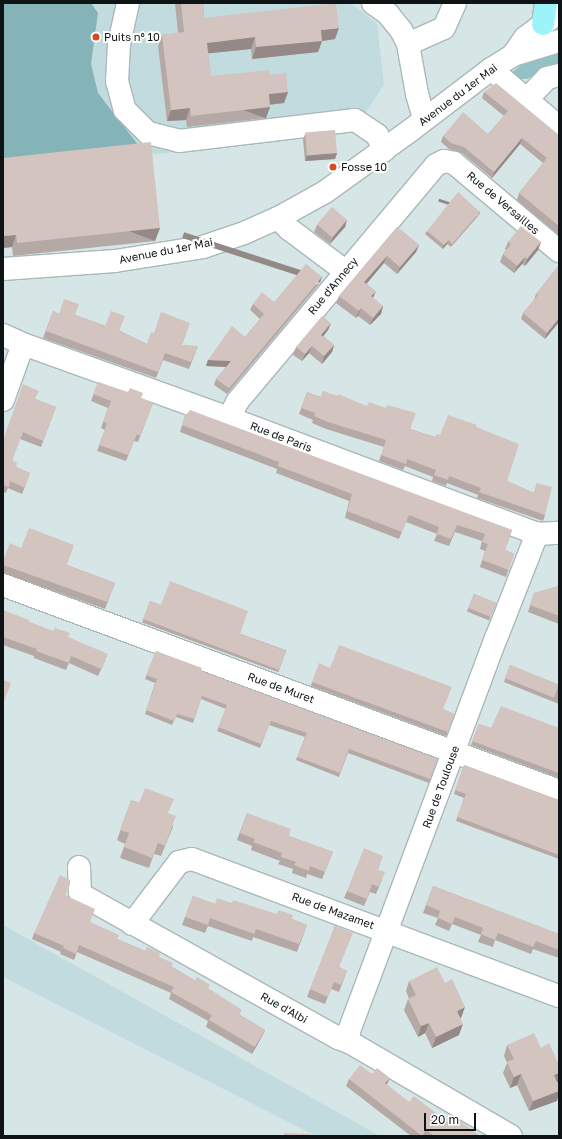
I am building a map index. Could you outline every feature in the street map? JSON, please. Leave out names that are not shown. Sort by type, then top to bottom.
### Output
[{"type":"main road","points":[[546,3],[551,18]]},
{"type":"street","points":[[128,3],[119,44],[117,81],[125,110],[148,133],[179,141],[355,120],[377,135],[384,150]]},
{"type":"street","points":[[408,44],[444,28],[455,3]]},
{"type":"street","points":[[385,7],[401,30],[408,44],[417,94],[424,119]]},
{"type":"street","name":"Avenue du 1er Mai","points":[[514,55],[525,38],[551,18]]},
{"type":"street","name":"Avenue du 1er Mai","points":[[3,269],[115,261],[203,247],[244,233],[278,218],[325,192],[384,150],[491,69],[514,55],[559,41]]},
{"type":"street","points":[[491,69],[559,127]]},
{"type":"street","points":[[527,99],[547,78],[559,75]]},
{"type":"street","name":"Rue de Versailles","points":[[444,161],[454,163],[559,251]]},
{"type":"street","name":"Rue d'Annecy","points":[[229,418],[236,402],[345,271],[436,165],[444,161]]},
{"type":"street","points":[[278,218],[289,229],[345,271]]},
{"type":"street","name":"Rue de Paris","points":[[3,335],[23,344],[229,418],[537,534],[559,533]]},
{"type":"street","points":[[3,400],[23,344]]},
{"type":"street","name":"Rue de Toulouse","points":[[348,1041],[349,1031],[386,931],[537,534]]},
{"type":"street","name":"Rue de Muret","points":[[3,585],[559,791]]},
{"type":"street","name":"Rue de Mazamet","points":[[132,924],[179,862],[192,859],[559,996]]},
{"type":"street","name":"Rue d'Albi","points":[[79,867],[80,892],[82,895],[338,1038],[348,1041],[511,1136]]},
{"type":"shaded area","points":[[3,3],[351,3],[377,24],[384,85],[366,112],[347,134],[3,170]]},
{"type":"shaded area","points":[[3,3],[91,3],[98,13],[91,64],[98,93],[146,155],[3,170]]},
{"type":"shaded area","points":[[559,48],[559,66],[547,69],[527,79],[518,79],[511,73],[525,62]]},
{"type":"shaded area","points":[[3,925],[380,1136],[316,1136],[3,977]]},
{"type":"building","points":[[181,3],[203,3],[204,18],[336,3],[339,28],[321,30],[322,41],[256,47],[255,37],[207,43],[211,76],[269,70],[270,75],[286,73],[288,92],[269,94],[270,107],[191,116],[190,108],[171,110],[162,35],[184,32]]},
{"type":"building","points":[[496,83],[559,135],[559,226],[519,193],[547,158],[522,138],[494,172],[464,147],[451,143],[443,136],[463,112],[488,134],[508,111],[484,92]]},
{"type":"building","points":[[335,130],[337,153],[307,156],[305,133]]},
{"type":"building","points":[[151,142],[160,228],[17,243],[16,235],[3,236],[3,158]]},
{"type":"building","points":[[458,192],[480,212],[452,244],[449,240],[444,245],[427,231]]},
{"type":"building","points":[[332,207],[347,220],[332,237],[317,224]]},
{"type":"building","points":[[521,226],[541,242],[527,259],[525,257],[517,266],[503,254],[511,244],[508,242]]},
{"type":"building","points":[[397,227],[419,245],[400,267],[387,256],[364,282],[376,291],[371,296],[383,306],[373,318],[361,308],[359,311],[339,296]]},
{"type":"building","points":[[306,264],[322,277],[229,388],[216,379],[231,361],[208,360],[232,326],[245,337],[264,314],[253,304],[262,292],[274,302]]},
{"type":"building","points":[[559,265],[559,318],[547,333],[523,313]]},
{"type":"building","points":[[64,299],[79,304],[75,315],[105,326],[111,311],[125,316],[119,331],[147,344],[151,332],[154,333],[161,312],[190,323],[182,346],[198,346],[191,362],[165,353],[158,372],[46,331],[53,311],[59,314]]},
{"type":"building","points":[[322,316],[331,323],[321,335],[334,345],[324,356],[312,346],[305,354],[296,347]]},
{"type":"building","points":[[98,382],[128,392],[130,388],[143,393],[141,398],[153,403],[140,436],[137,434],[128,455],[99,445],[107,423],[103,422],[111,401],[93,394]]},
{"type":"building","points":[[23,384],[39,391],[35,399],[56,407],[43,441],[23,432],[12,460],[17,463],[16,467],[30,473],[25,488],[10,481],[9,487],[3,485],[3,440]]},
{"type":"building","points":[[323,391],[338,396],[338,394],[367,406],[369,402],[386,408],[387,405],[416,413],[410,429],[435,437],[437,434],[440,435],[448,415],[477,425],[476,427],[519,444],[507,481],[534,493],[537,483],[552,487],[545,515],[479,492],[481,488],[449,476],[448,480],[434,475],[436,470],[407,459],[406,464],[381,455],[386,440],[328,422],[314,416],[315,413],[301,408],[307,392],[321,397]]},
{"type":"building","points":[[190,410],[512,530],[505,550],[514,554],[509,570],[482,560],[488,544],[482,542],[485,534],[457,525],[451,539],[437,534],[439,527],[409,515],[402,532],[347,511],[352,494],[278,466],[279,462],[182,425],[185,416]]},
{"type":"building","points":[[29,528],[74,545],[67,565],[115,583],[107,602],[3,565],[3,561],[10,543],[21,548]]},
{"type":"building","points":[[170,581],[248,611],[240,634],[286,651],[279,670],[143,619],[150,601],[161,605]]},
{"type":"building","points":[[559,586],[559,616],[530,605],[534,593]]},
{"type":"building","points":[[474,594],[496,603],[491,617],[468,608]]},
{"type":"building","points":[[3,610],[53,631],[55,628],[70,633],[68,637],[108,654],[101,669],[71,656],[69,663],[36,651],[37,649],[3,637]]},
{"type":"building","points":[[339,645],[452,687],[443,709],[454,714],[448,732],[312,682],[319,663],[330,668]]},
{"type":"building","points":[[156,651],[202,668],[201,671],[437,759],[430,779],[349,749],[340,773],[297,757],[307,733],[271,721],[261,744],[218,727],[227,705],[202,696],[194,719],[177,714],[174,721],[146,710],[157,679],[146,675]]},
{"type":"building","points":[[510,665],[559,685],[554,698],[505,678]]},
{"type":"building","points":[[3,680],[11,683],[3,704]]},
{"type":"building","points":[[501,706],[559,728],[559,773],[472,741],[479,724],[491,728]]},
{"type":"building","points":[[464,765],[559,799],[559,855],[457,817],[466,794],[455,790]]},
{"type":"building","points":[[145,788],[174,799],[168,813],[176,816],[165,846],[158,843],[152,858],[124,847],[129,833],[120,830],[131,800],[139,803]]},
{"type":"building","points":[[247,813],[291,829],[289,836],[333,852],[325,872],[310,866],[309,871],[294,865],[296,862],[281,857],[282,853],[253,842],[255,839],[240,833]]},
{"type":"building","points":[[364,848],[383,856],[378,870],[385,872],[379,887],[372,884],[367,899],[347,891]]},
{"type":"building","points":[[60,875],[70,880],[70,885],[65,895],[95,909],[90,922],[119,935],[117,939],[130,945],[145,951],[147,947],[160,953],[159,957],[173,963],[171,967],[195,981],[197,977],[210,985],[208,988],[242,1010],[239,1015],[265,1030],[255,1047],[209,1020],[212,1015],[171,992],[174,987],[79,945],[76,954],[63,948],[64,946],[34,933]]},
{"type":"building","points":[[433,886],[559,934],[559,950],[536,941],[533,947],[498,933],[495,940],[481,934],[483,928],[455,917],[452,924],[438,918],[440,911],[426,905]]},
{"type":"building","points":[[193,896],[215,904],[217,898],[232,903],[233,900],[277,914],[279,910],[293,915],[292,919],[307,925],[299,944],[256,929],[254,934],[210,918],[208,925],[185,917]]},
{"type":"building","points":[[335,926],[353,933],[339,967],[347,971],[341,985],[334,982],[328,997],[310,989]]},
{"type":"building","points":[[437,967],[445,983],[452,979],[465,1007],[457,1011],[463,1024],[436,1037],[429,1023],[421,1026],[408,999],[416,995],[409,981]]},
{"type":"building","points":[[534,1033],[541,1048],[549,1043],[559,1065],[559,1073],[554,1075],[559,1091],[533,1101],[521,1074],[514,1077],[507,1062],[514,1059],[507,1045]]},
{"type":"building","points":[[360,1065],[372,1074],[377,1068],[390,1078],[385,1083],[409,1102],[414,1096],[450,1124],[455,1117],[480,1136],[434,1136],[426,1130],[422,1136],[349,1079]]},
{"type":"building","points":[[284,1133],[310,1134],[310,1136],[284,1136]]},
{"type":"place","name":"Puits n° 10","points":[[96,37]]},
{"type":"place","name":"Fosse 10","points":[[333,167]]}]
